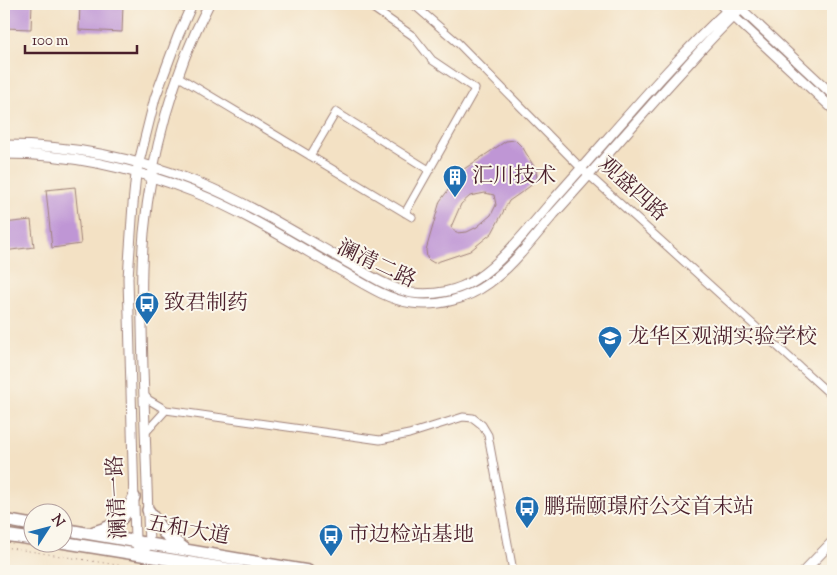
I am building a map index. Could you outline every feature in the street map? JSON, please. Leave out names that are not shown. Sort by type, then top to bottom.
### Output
[{"type":"main road","points":[[90,534],[106,529],[122,520],[134,497]]},
{"type":"main road","points":[[148,510],[164,532],[187,550]]},
{"type":"main road","points":[[4,520],[22,523]]},
{"type":"main road","name":"五和大道","points":[[72,531],[308,571]]},
{"type":"main road","points":[[4,535],[22,538]]},
{"type":"main road","name":"五和大道","points":[[72,544],[241,571]]},
{"type":"street","name":"澜清一路","points":[[192,4],[157,91],[136,174],[128,278],[135,541],[141,554],[149,544],[142,263],[146,214],[169,103],[192,42],[209,4]]},
{"type":"street","points":[[367,4],[413,36],[432,60],[475,89],[405,213]]},
{"type":"street","points":[[380,12],[384,4]]},
{"type":"street","name":"观盛四路","points":[[413,4],[458,43],[581,168],[833,397]]},
{"type":"street","points":[[720,4],[833,109]]},
{"type":"street","name":"澜清二路","points":[[4,145],[43,146],[77,150],[155,168],[198,183],[248,206],[372,276],[396,287],[414,293],[432,294],[459,287],[485,273],[506,252],[628,114],[740,5]]},
{"type":"street","points":[[740,5],[833,95]]},
{"type":"street","name":"澜清二路","points":[[4,154],[52,156],[100,164],[153,178],[194,192],[243,215],[367,285],[392,297],[412,303],[432,304],[463,297],[482,288],[508,266],[730,13]]},
{"type":"street","points":[[178,77],[412,217]]},
{"type":"street","points":[[310,156],[336,112],[429,170]]},
{"type":"street","points":[[144,395],[166,410],[380,440],[409,434],[463,417],[473,418],[482,425],[488,435],[513,571]]},
{"type":"street","points":[[146,432],[166,410]]},
{"type":"street","points":[[804,571],[833,541]]},
{"type":"path","points":[[4,547],[155,571]]},
{"type":"building","points":[[4,4],[32,4],[31,29],[4,28]]},
{"type":"building","points":[[80,4],[123,4],[122,32],[79,30]]},
{"type":"building","name":"汇川技术","points":[[515,140],[523,148],[536,170],[537,179],[509,201],[492,233],[470,251],[434,263],[429,260],[426,250],[440,201],[464,169],[506,141]],"holes":[[[485,193],[494,195],[496,205],[491,215],[477,227],[467,232],[456,233],[451,227],[461,204],[470,196]]]},
{"type":"building","points":[[75,187],[81,244],[52,248],[46,190]]},
{"type":"building","points":[[31,220],[34,247],[4,251],[4,223]]},
{"type":"place","name":"汇川技术","points":[[455,198]]},
{"type":"place","name":"致君制药","points":[[147,325]]},
{"type":"place","name":"龙华区观湖实验学校","points":[[610,359]]},
{"type":"place","name":"鹏瑞颐璟府公交首末站","points":[[527,529]]},
{"type":"place","name":"市边检站基地","points":[[331,557]]}]
